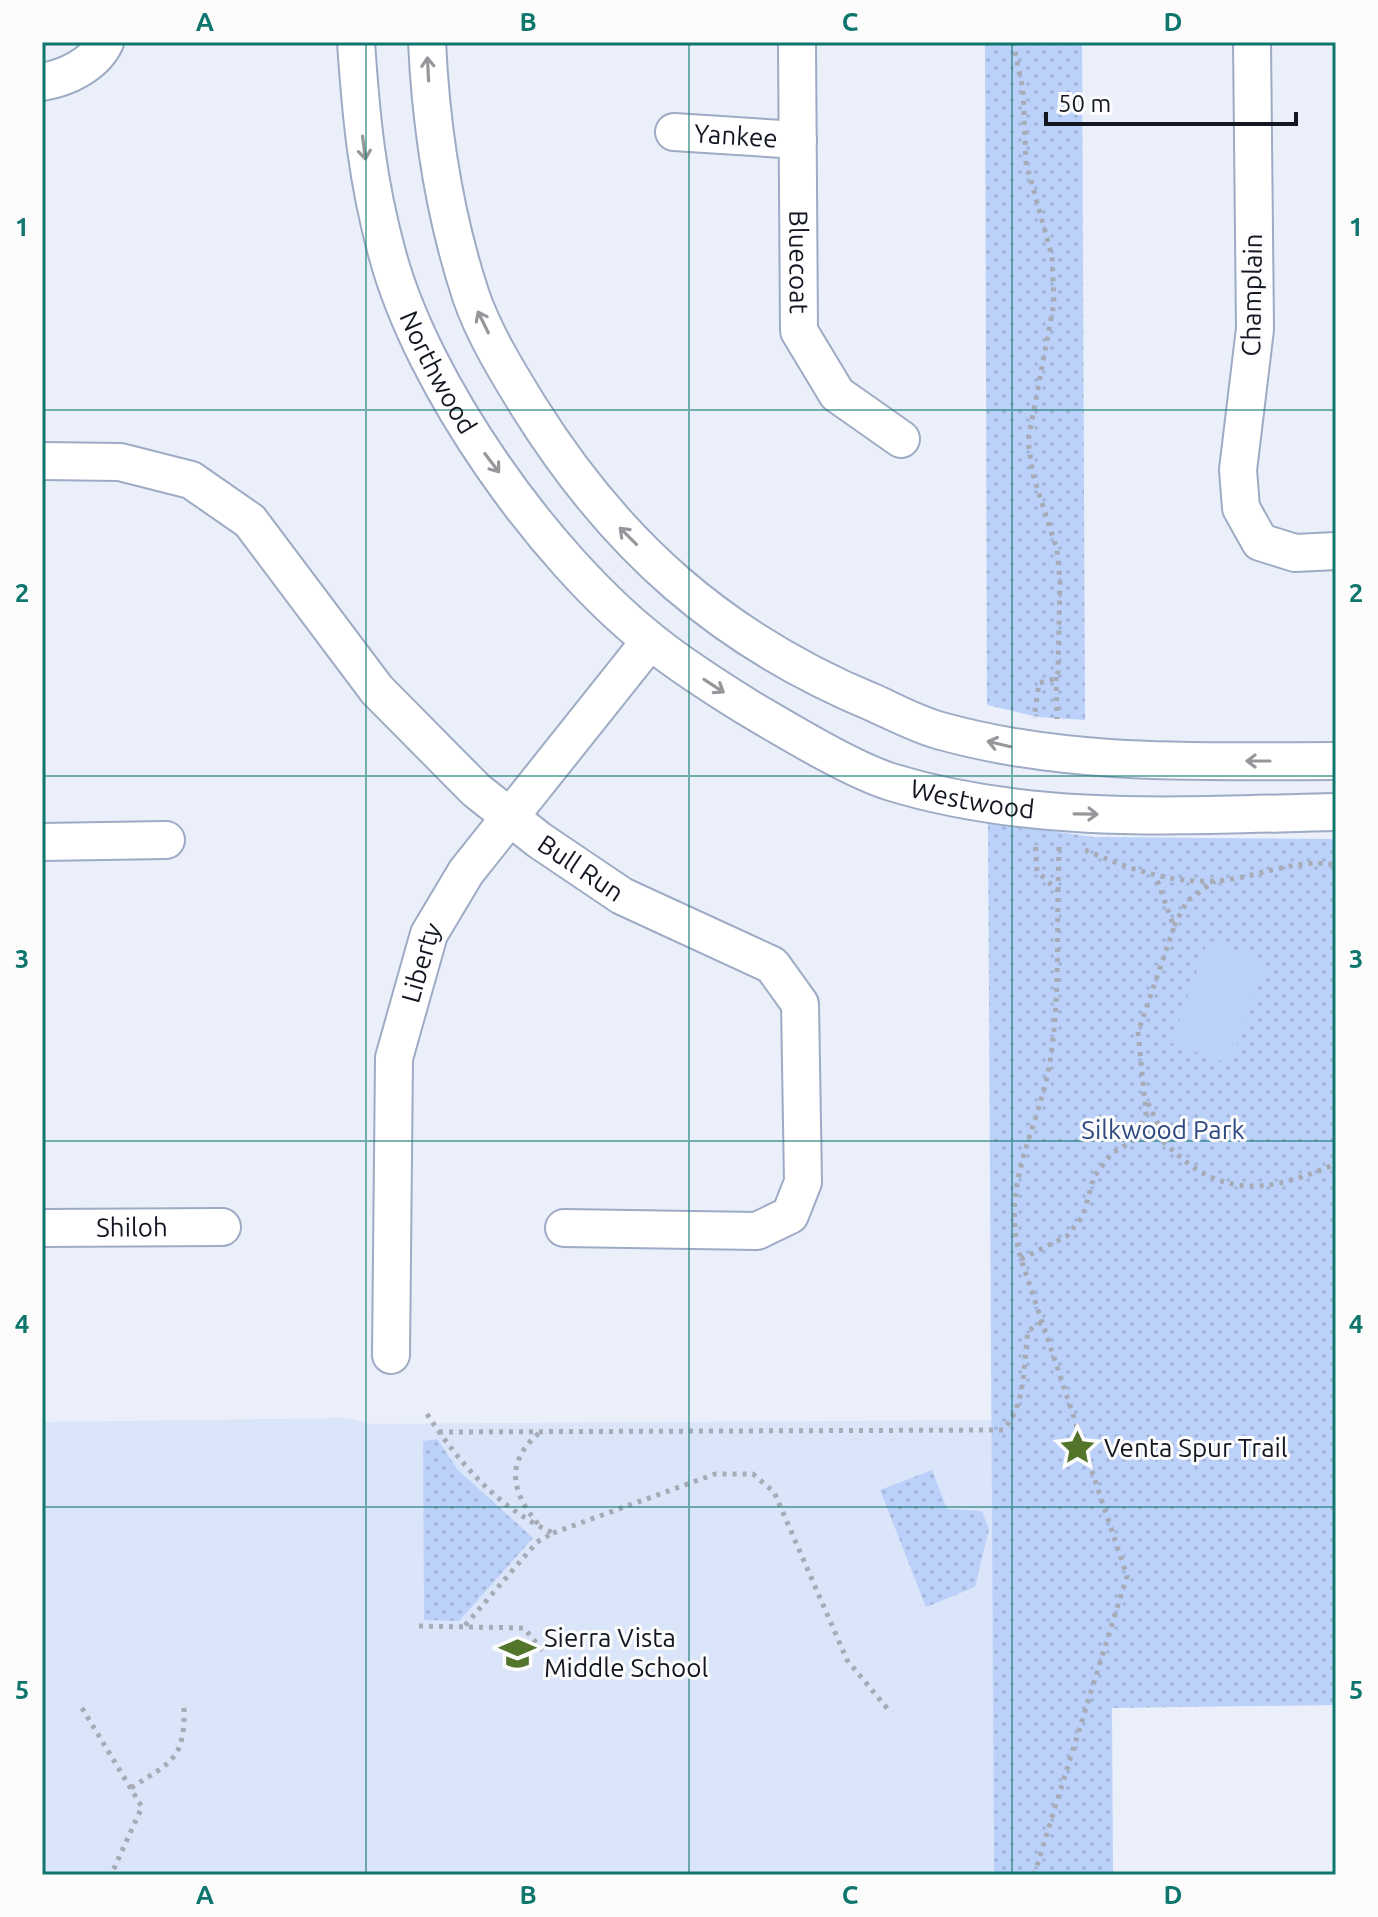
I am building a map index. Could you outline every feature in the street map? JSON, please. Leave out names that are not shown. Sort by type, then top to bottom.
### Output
[{"type":"street","points":[[42,82],[71,74],[91,60],[105,42]]},
{"type":"street","name":"Northwood","points":[[356,42],[364,152],[387,256],[417,333],[469,432],[535,521],[593,586],[650,641]]},
{"type":"street","points":[[427,42],[429,82],[447,211],[472,299],[512,379],[558,453],[612,521],[683,592],[751,641],[829,685],[938,730],[1033,751],[1093,759],[1336,761]]},
{"type":"street","name":"Bluecoat","points":[[797,42],[799,331],[837,394],[901,439]]},
{"type":"street","name":"Champlain","points":[[1252,42],[1255,329],[1238,470],[1241,508],[1260,542],[1295,553],[1336,551]]},
{"type":"street","name":"Yankee","points":[[674,132],[798,140]]},
{"type":"street","name":"Bull Run","points":[[42,461],[120,462],[191,480],[250,521],[377,690],[465,779],[509,817],[622,896],[772,965],[800,1004],[803,1182],[790,1215],[757,1231],[564,1228]]},
{"type":"street","name":"Westwood","points":[[650,641],[769,719],[888,782],[1049,813],[1336,812]]},
{"type":"street","name":"Liberty","points":[[391,1355],[394,1058],[429,934],[466,872],[650,641]]},
{"type":"street","points":[[42,842],[166,840]]},
{"type":"street","name":"Shiloh","points":[[42,1228],[222,1227]]},
{"type":"path","points":[[1013,42],[1023,90],[1026,163],[1035,206],[1052,256],[1054,303],[1028,441],[1033,475],[1057,550],[1060,580],[1057,727]]},
{"type":"path","points":[[1034,723],[1035,693],[1039,683],[1056,676]]},
{"type":"path","points":[[1058,891],[1037,871],[1033,837],[1067,840]]},
{"type":"path","points":[[1034,1875],[1127,1576],[1021,1259],[1011,1209],[1049,1066],[1058,1002],[1059,840]]},
{"type":"path","points":[[1077,846],[1156,877],[1215,881],[1302,864],[1336,865]]},
{"type":"path","points":[[1156,877],[1174,927]]},
{"type":"path","points":[[1134,1140],[1146,1113],[1138,1032],[1174,927],[1187,901],[1215,881]]},
{"type":"path","points":[[1146,1099],[1168,1145]]},
{"type":"path","points":[[1021,1259],[1067,1236],[1083,1216],[1094,1177],[1111,1154],[1134,1140],[1156,1136],[1198,1171],[1235,1186],[1255,1189],[1281,1185],[1336,1164]]},
{"type":"path","points":[[439,1432],[1003,1430],[1014,1418],[1019,1402],[1028,1331],[1042,1322]]},
{"type":"path","points":[[427,1414],[475,1477],[503,1503],[553,1533]]},
{"type":"path","points":[[540,1433],[524,1446],[516,1462],[515,1479],[530,1514],[541,1527]]},
{"type":"path","points":[[462,1629],[537,1542],[553,1533],[715,1474],[753,1474],[774,1492],[847,1660],[891,1713]]},
{"type":"path","points":[[419,1626],[524,1628],[543,1651]]},
{"type":"path","points":[[131,1788],[171,1762],[185,1739],[184,1707]]},
{"type":"path","points":[[82,1708],[142,1807],[111,1875]]},
{"type":"shaded area","name":"Sierra Vista Middle School","points":[[347,1418],[372,1424],[992,1420],[994,1875],[42,1875],[42,1422]]},
{"type":"green space","points":[[985,42],[1082,42],[1085,720],[1038,717],[987,705]]},
{"type":"green space","name":"Silkwood Park","points":[[988,822],[1094,837],[1336,839],[1336,1705],[1112,1708],[1113,1875],[994,1875]]},
{"type":"green space","points":[[1208,940],[1267,961],[1230,1064],[1171,1043]]},
{"type":"green space","points":[[437,1439],[458,1470],[533,1538],[459,1621],[424,1620],[423,1441]]},
{"type":"green space","points":[[932,1470],[947,1509],[982,1511],[989,1529],[975,1587],[926,1607],[880,1490]]},
{"type":"place","name":"Venta Spur Trail","points":[[1078,1448]]},
{"type":"place","name":"Sierra Vista Middle School","points":[[518,1653]]}]
